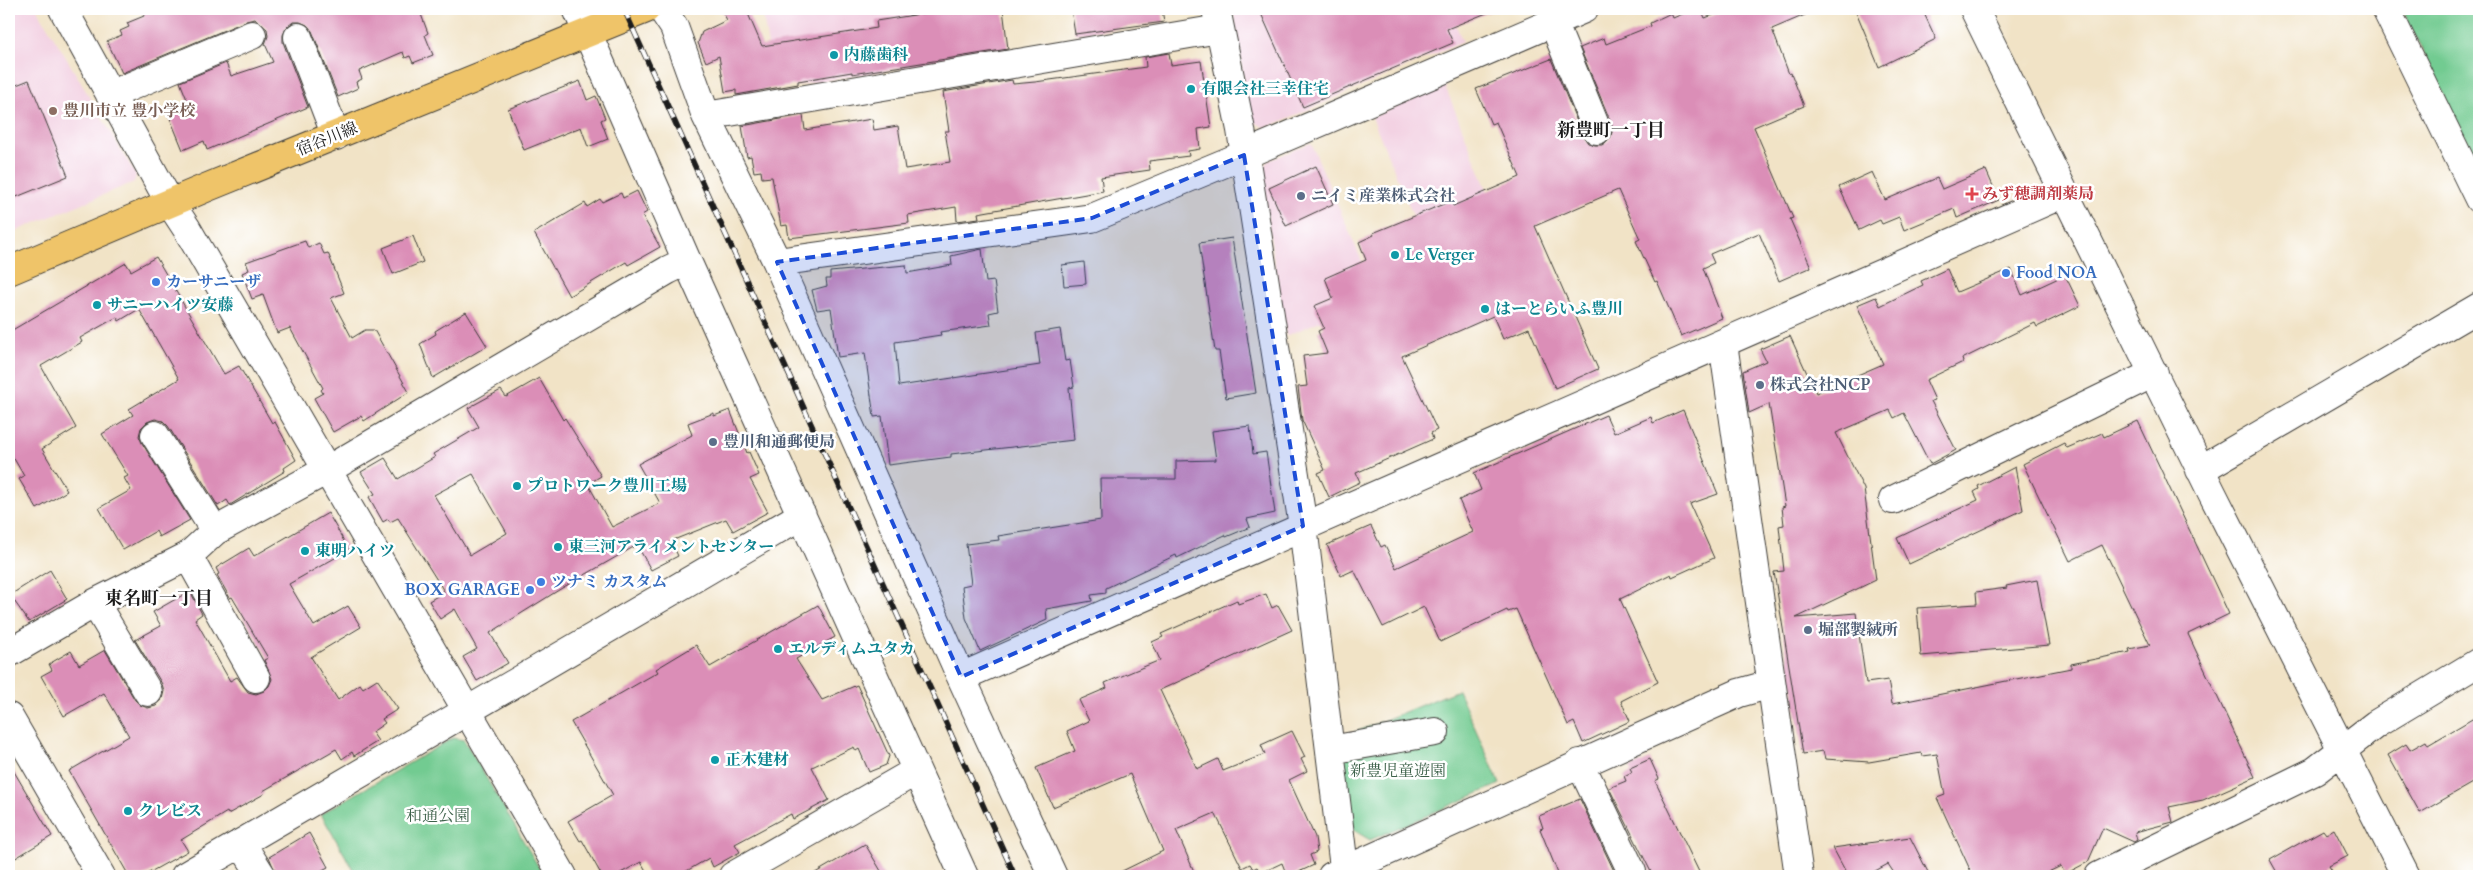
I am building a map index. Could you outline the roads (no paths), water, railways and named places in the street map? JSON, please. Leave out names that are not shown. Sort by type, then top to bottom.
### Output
[{"type":"main road","name":"宿谷川線","points":[[9,272],[170,203],[336,136],[582,21],[646,9]]},
{"type":"street","points":[[63,9],[170,203],[188,228],[329,469],[563,876]]},
{"type":"street","points":[[662,9],[674,28],[706,116],[777,262],[961,678],[1053,876]]},
{"type":"street","points":[[777,262],[1092,218],[1584,9]]},
{"type":"street","points":[[1974,9],[2200,470],[2406,876]]},
{"type":"street","points":[[2386,9],[2479,199]]},
{"type":"street","points":[[706,116],[1217,19],[1244,155],[1303,526],[1330,750],[1340,875],[1580,763],[1739,693],[1771,684]]},
{"type":"street","points":[[582,21],[687,262],[964,876]]},
{"type":"street","points":[[1553,22],[1597,130]]},
{"type":"street","points":[[110,95],[252,35]]},
{"type":"street","points":[[298,38],[336,136]]},
{"type":"street","points":[[961,678],[1303,526],[2065,193]]},
{"type":"street","points":[[9,653],[95,603],[188,556],[214,531],[329,469],[668,270],[687,262]]},
{"type":"street","points":[[2200,470],[2479,307]]},
{"type":"street","points":[[1723,343],[1799,876]]},
{"type":"street","points":[[1893,500],[2154,373]]},
{"type":"street","points":[[154,435],[214,531]]},
{"type":"street","points":[[185,876],[802,515]]},
{"type":"street","points":[[188,556],[256,678]]},
{"type":"street","points":[[95,603],[148,692]]},
{"type":"street","points":[[2100,876],[2315,770],[2376,724],[2479,662]]},
{"type":"street","points":[[9,717],[101,876]]},
{"type":"street","points":[[1330,750],[1435,732]]},
{"type":"street","points":[[1580,763],[1632,872]]},
{"type":"street","points":[[733,876],[916,771]]},
{"type":"street","points":[[241,843],[262,876]]},
{"type":"railway","points":[[624,9],[1015,876]]},
{"type":"place","name":"内藤歯科","points":[[834,55]]},
{"type":"place","name":"有限会社三幸住宅","points":[[1191,89]]},
{"type":"place","name":"豊川市立 豊小学校","points":[[53,111]]},
{"type":"place","name":"みず穂調剤薬局","points":[[1972,194]]},
{"type":"place","name":"ニイミ産業株式会社","points":[[1301,196]]},
{"type":"place","name":"Le Verger","points":[[1395,255]]},
{"type":"place","name":"Food NOA","points":[[2006,273]]},
{"type":"place","name":"カーサニーザ","points":[[156,282]]},
{"type":"place","name":"サニーハイツ安藤","points":[[97,305]]},
{"type":"place","name":"はーとらいふ豊川","points":[[1485,309]]},
{"type":"place","name":"株式会社NCP","points":[[1760,385]]},
{"type":"place","name":"豊川和通郵便局","points":[[713,442]]},
{"type":"place","name":"プロトワーク豊川工場","points":[[517,486]]},
{"type":"place","name":"東三河アライメントセンター","points":[[558,547]]},
{"type":"place","name":"東明ハイツ","points":[[305,551]]},
{"type":"place","name":"ツナミ カスタム","points":[[541,582]]},
{"type":"place","name":"BOX GARAGE","points":[[530,590]]},
{"type":"place","name":"堀部製絨所","points":[[1808,630]]},
{"type":"place","name":"エルディムユタカ","points":[[778,649]]},
{"type":"place","name":"正木建材","points":[[715,760]]},
{"type":"place","name":"クレビス","points":[[128,811]]},
{"type":"district","name":"新豊町一丁目","points":[[1611,130]]},
{"type":"district","name":"東名町一丁目","points":[[159,598]]},
{"type":"park label","name":"新豊児童遊園","points":[[1398,771]]},
{"type":"park label","name":"和通公園","points":[[438,816]]}]
